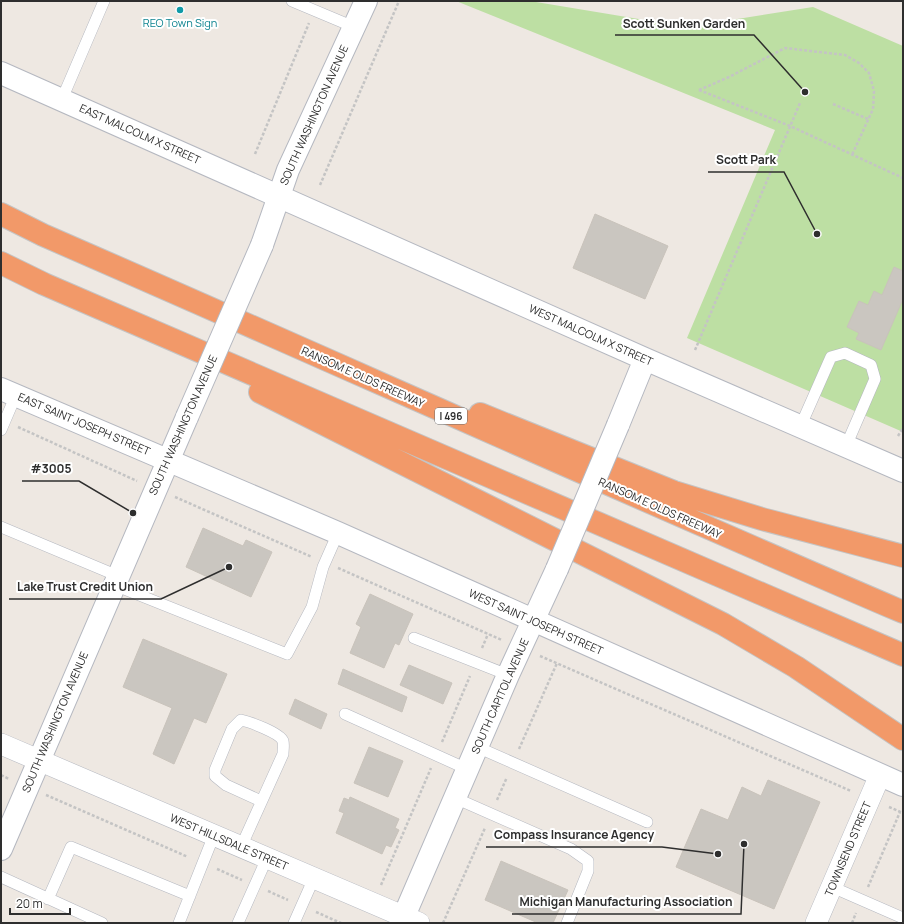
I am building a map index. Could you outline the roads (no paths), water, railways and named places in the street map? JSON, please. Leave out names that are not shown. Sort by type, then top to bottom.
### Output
[{"type":"highway","points":[[1,211],[23,225]]},
{"type":"highway","name":"RANSOM E OLDS FREEWAY","points":[[1,214],[658,508],[903,612]]},
{"type":"highway","points":[[1,263],[723,624],[796,667],[903,739]]},
{"type":"highway","points":[[44,284],[903,655]]},
{"type":"highway","points":[[338,366],[493,418],[674,492],[762,519],[903,556]]},
{"type":"main road","name":"SOUTH WASHINGTON AVENUE","points":[[1,848],[262,244],[288,170],[366,1]]},
{"type":"main road","name":"EAST MALCOLM X STREET","points":[[1,73],[62,99],[279,198]]},
{"type":"main road","name":"WEST MALCOLM X STREET","points":[[279,198],[645,359],[903,470]]},
{"type":"main road","name":"SOUTH CAPITOL AVENUE","points":[[407,921],[467,769],[557,569],[645,359]]},
{"type":"main road","name":"EAST SAINT JOSEPH STREET","points":[[8,392],[168,460]]},
{"type":"main road","name":"WEST SAINT JOSEPH STREET","points":[[168,460],[338,533],[903,785]]},
{"type":"street","name":"WEST HILLSDALE STREET","points":[[1,744],[372,903],[407,921]]},
{"type":"street","name":"TOWNSEND STREET","points":[[816,923],[880,775]]},
{"type":"lane","points":[[62,99],[104,1]]},
{"type":"lane","points":[[292,1],[354,27]]},
{"type":"lane","points":[[800,426],[830,357],[845,353],[871,364],[875,379],[846,446]]},
{"type":"lane","points":[[3,426],[8,392]]},
{"type":"lane","points":[[1,527],[116,581],[287,654],[312,607],[325,562],[338,533]]},
{"type":"lane","points":[[414,638],[508,675]]},
{"type":"lane","points":[[345,714],[467,769]]},
{"type":"lane","points":[[241,847],[283,754],[283,740],[277,735],[249,722],[241,720],[232,729],[215,770],[214,776],[226,785],[261,801]]},
{"type":"lane","points":[[477,747],[647,822]]},
{"type":"lane","points":[[455,798],[571,849],[588,861],[588,871],[567,923]]},
{"type":"lane","points":[[179,923],[214,835]]},
{"type":"lane","points":[[48,899],[71,847],[190,896]]},
{"type":"lane","points":[[238,923],[267,858]]},
{"type":"lane","points":[[1,876],[102,923]]},
{"type":"lane","points":[[294,923],[314,878]]},
{"type":"lane","points":[[832,887],[903,918]]},
{"type":"place","name":"REO Town Sign","points":[[180,10]]},
{"type":"place","name":"Scott Sunken Garden","points":[[805,92]]},
{"type":"place","name":"Scott Park","points":[[817,234]]},
{"type":"place","name":"#3005","points":[[133,513]]},
{"type":"place","name":"Lake Trust Credit Union","points":[[229,567]]},
{"type":"place","name":"Michigan Manufacturing Association","points":[[744,844]]},
{"type":"place","name":"Compass Insurance Agency","points":[[718,854]]}]
